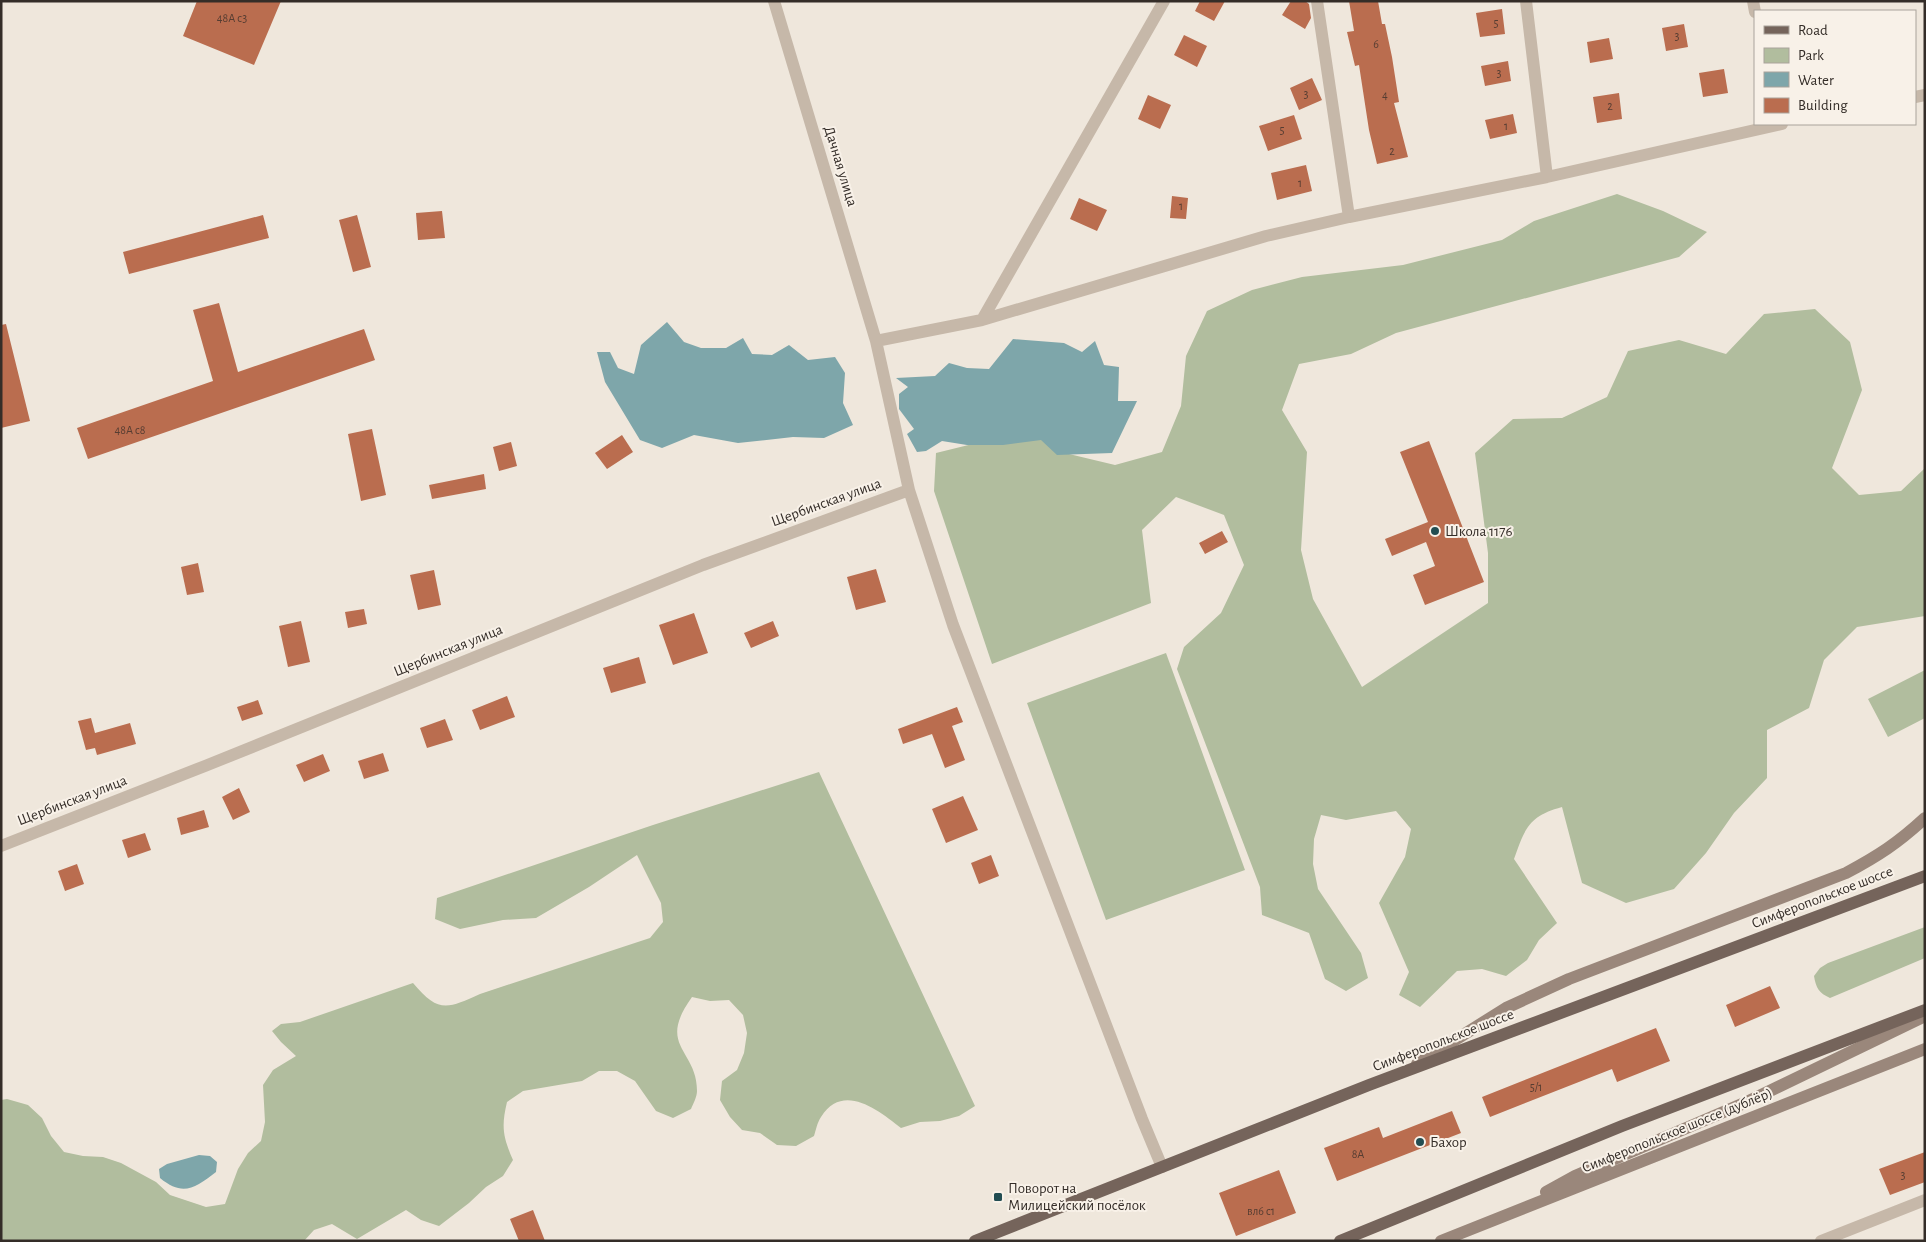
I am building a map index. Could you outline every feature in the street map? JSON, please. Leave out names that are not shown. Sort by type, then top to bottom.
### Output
[{"type":"main road","points":[[1409,1070],[1446,1044],[1506,1008],[1569,979],[1846,872],[1880,856],[1925,818]]},
{"type":"main road","name":"Симферопольское шоссе","points":[[975,1241],[1409,1070],[1925,876]]},
{"type":"main road","points":[[1340,1241],[1622,1126],[1925,1010]]},
{"type":"main road","points":[[1495,1219],[1575,1176],[1749,1101],[1925,1016]]},
{"type":"main road","name":"Симферопольское шоссе (дублёр)","points":[[1441,1241],[1925,1049]]},
{"type":"street","name":"Дачная улица","points":[[774,1],[876,341],[909,490],[953,625],[1162,1167]]},
{"type":"street","points":[[982,320],[1164,1]]},
{"type":"street","points":[[1317,1],[1348,216]]},
{"type":"street","points":[[1526,1],[1547,177]]},
{"type":"street","points":[[876,341],[982,320],[1266,236],[1348,216],[1547,177],[1771,125]]},
{"type":"street","name":"Щербинская улица","points":[[1,846],[206,766],[702,565],[909,490]]},
{"type":"street","points":[[1821,1241],[1925,1200]]},
{"type":"green space","points":[[1617,194],[1663,211],[1707,232],[1679,257],[1396,333],[1351,354],[1299,364],[1282,410],[1307,452],[1301,550],[1313,599],[1362,687],[1488,603],[1488,553],[1475,453],[1513,419],[1562,418],[1607,397],[1628,351],[1679,340],[1726,354],[1764,314],[1815,309],[1850,342],[1862,390],[1832,468],[1859,495],[1901,491],[1925,468],[1925,616],[1857,627],[1824,660],[1809,708],[1767,730],[1767,778],[1734,813],[1706,853],[1674,889],[1626,903],[1582,883],[1562,807],[1535,819],[1525,831],[1514,859],[1557,923],[1539,940],[1527,960],[1506,976],[1482,969],[1457,971],[1420,1007],[1399,995],[1409,972],[1379,903],[1405,857],[1411,829],[1396,811],[1346,820],[1321,815],[1314,839],[1313,864],[1318,889],[1361,953],[1368,978],[1346,991],[1325,979],[1309,933],[1262,915],[1260,887],[1177,669],[1184,647],[1221,613],[1244,565],[1224,515],[1176,497],[1142,530],[1151,603],[992,664],[934,491],[936,453],[1001,437],[1051,432],[1069,454],[1115,465],[1162,452],[1181,406],[1186,356],[1207,311],[1252,290],[1302,277],[1403,265],[1502,240],[1534,221]]},
{"type":"green space","points":[[1166,653],[1245,870],[1106,920],[1027,703]]},
{"type":"green space","points":[[1925,670],[1925,718],[1888,737],[1868,699]]},
{"type":"green space","points":[[819,772],[975,1106],[959,1116],[940,1121],[920,1122],[901,1128],[871,1107],[850,1100],[840,1101],[830,1107],[821,1117],[814,1136],[796,1146],[777,1145],[760,1133],[742,1130],[730,1117],[720,1100],[722,1081],[737,1070],[744,1053],[747,1033],[743,1015],[729,1000],[710,1001],[692,997],[682,1014],[678,1027],[678,1038],[681,1047],[695,1077],[697,1093],[691,1109],[673,1118],[656,1111],[635,1081],[617,1071],[599,1071],[582,1081],[523,1091],[507,1102],[504,1118],[505,1138],[513,1160],[503,1176],[486,1187],[439,1226],[421,1220],[406,1210],[357,1239],[332,1224],[314,1230],[304,1241],[1,1241],[1,1100],[7,1099],[28,1105],[42,1118],[51,1136],[64,1152],[83,1156],[103,1157],[121,1163],[156,1182],[170,1195],[206,1207],[225,1204],[238,1169],[248,1153],[261,1141],[265,1122],[263,1085],[273,1070],[296,1056],[272,1031],[281,1024],[300,1022],[413,983],[436,1004],[451,1005],[459,1003],[480,994],[650,938],[663,922],[661,903],[637,855],[589,887],[536,918],[503,920],[460,929],[435,919],[437,898],[653,825]]},
{"type":"green space","points":[[1925,927],[1925,958],[1830,998],[1817,987],[1814,976],[1820,968],[1828,963]]},
{"type":"water","points":[[667,322],[684,342],[701,348],[726,348],[743,338],[752,354],[772,355],[789,345],[808,360],[835,357],[845,373],[843,403],[853,425],[824,438],[793,437],[738,443],[694,435],[662,448],[640,440],[605,382],[597,352],[610,352],[618,368],[634,374],[641,345]]},
{"type":"water","points":[[1013,339],[1064,343],[1082,352],[1095,341],[1104,365],[1119,367],[1118,401],[1137,401],[1112,453],[1057,455],[1041,440],[1003,445],[967,445],[942,441],[926,451],[917,452],[907,434],[914,429],[899,409],[899,394],[908,387],[896,378],[935,376],[949,363],[967,368],[989,369]]},
{"type":"water","points":[[199,1155],[210,1156],[217,1162],[216,1172],[202,1182],[182,1189],[168,1184],[160,1178],[159,1169],[167,1164]]},
{"type":"building","points":[[197,1],[281,1],[254,65],[183,36]]},
{"type":"building","points":[[1200,1],[1225,1],[1214,21],[1195,11]]},
{"type":"building","points":[[1291,1],[1305,1],[1309,4],[1311,18],[1305,29],[1282,15]]},
{"type":"building","points":[[1349,1],[1378,1],[1382,24],[1385,24],[1392,57],[1399,102],[1394,103],[1408,157],[1377,164],[1369,130],[1359,65],[1355,66],[1347,32],[1354,31]]},
{"type":"building","points":[[1502,9],[1505,34],[1480,37],[1476,13]]},
{"type":"building","points":[[1684,24],[1688,47],[1666,51],[1662,28]]},
{"type":"building","points":[[1184,35],[1207,46],[1197,67],[1174,55]]},
{"type":"building","points":[[1609,38],[1613,59],[1590,63],[1587,42]]},
{"type":"building","points":[[1508,61],[1511,81],[1485,86],[1481,66]]},
{"type":"building","points":[[1724,69],[1728,93],[1703,97],[1699,73]]},
{"type":"building","points":[[1312,78],[1322,100],[1299,110],[1290,88]]},
{"type":"building","points":[[1619,93],[1622,119],[1597,123],[1593,97]]},
{"type":"building","points":[[1148,95],[1171,105],[1160,129],[1138,119]]},
{"type":"building","points":[[1513,114],[1517,133],[1490,139],[1485,120]]},
{"type":"building","points":[[1294,115],[1302,139],[1268,151],[1259,126]]},
{"type":"building","points":[[1306,165],[1312,191],[1277,200],[1271,173]]},
{"type":"building","points":[[1172,196],[1188,198],[1186,219],[1170,218]]},
{"type":"building","points":[[1079,198],[1107,210],[1097,231],[1070,219]]},
{"type":"building","points":[[442,211],[445,238],[418,240],[416,213]]},
{"type":"building","points":[[263,215],[269,238],[129,274],[123,252]]},
{"type":"building","points":[[357,215],[371,267],[353,272],[339,220]]},
{"type":"building","points":[[219,303],[238,372],[364,329],[375,360],[88,459],[77,428],[213,381],[193,310]]},
{"type":"building","points":[[6,324],[30,421],[1,428],[1,325]]},
{"type":"building","points":[[372,429],[386,495],[361,501],[348,434]]},
{"type":"building","points":[[622,435],[633,452],[607,469],[595,453]]},
{"type":"building","name":"Школа 1176","points":[[1429,441],[1484,582],[1425,605],[1413,575],[1435,566],[1426,542],[1392,556],[1385,539],[1428,522],[1400,452]]},
{"type":"building","points":[[511,442],[517,466],[499,471],[493,447]]},
{"type":"building","points":[[484,474],[486,489],[432,499],[429,485]]},
{"type":"building","points":[[1222,531],[1228,542],[1205,554],[1199,543]]},
{"type":"building","points":[[198,563],[204,592],[187,595],[181,567]]},
{"type":"building","points":[[876,569],[886,602],[856,610],[847,577]]},
{"type":"building","points":[[434,570],[441,605],[418,610],[410,575]]},
{"type":"building","points":[[364,609],[367,624],[348,628],[345,612]]},
{"type":"building","points":[[694,613],[708,653],[673,665],[659,625]]},
{"type":"building","points":[[301,621],[310,662],[288,667],[279,626]]},
{"type":"building","points":[[773,621],[779,636],[751,648],[744,633]]},
{"type":"building","points":[[639,657],[646,683],[611,693],[603,668]]},
{"type":"building","points":[[507,696],[515,717],[480,730],[472,710]]},
{"type":"building","points":[[258,700],[263,714],[242,721],[237,707]]},
{"type":"building","points":[[957,707],[963,722],[952,726],[965,760],[945,768],[932,734],[903,744],[898,729]]},
{"type":"building","points":[[91,718],[95,733],[130,723],[136,744],[97,755],[95,748],[86,750],[78,721]]},
{"type":"building","points":[[445,719],[453,740],[427,748],[420,728]]},
{"type":"building","points":[[383,753],[389,771],[364,779],[358,761]]},
{"type":"building","points":[[323,754],[330,771],[304,782],[296,765]]},
{"type":"building","points":[[239,788],[250,812],[233,820],[222,797]]},
{"type":"building","points":[[963,796],[978,830],[946,843],[932,809]]},
{"type":"building","points":[[204,810],[209,827],[181,835],[177,818]]},
{"type":"building","points":[[145,833],[151,850],[128,858],[122,840]]},
{"type":"building","points":[[991,855],[999,876],[979,884],[971,863]]},
{"type":"building","points":[[77,864],[84,884],[65,891],[58,871]]},
{"type":"building","points":[[1770,986],[1780,1008],[1735,1027],[1726,1005]]},
{"type":"building","points":[[1656,1028],[1670,1061],[1617,1082],[1612,1069],[1490,1117],[1482,1097]]},
{"type":"building","points":[[1452,1111],[1461,1133],[1337,1181],[1324,1148],[1379,1127],[1383,1138]]},
{"type":"building","points":[[1925,1152],[1925,1182],[1890,1195],[1879,1169]]},
{"type":"building","points":[[1279,1170],[1296,1213],[1236,1236],[1219,1193]]},
{"type":"building","points":[[533,1210],[545,1241],[519,1241],[510,1219]]},
{"type":"place","name":"Школа 1176","points":[[1435,531]]},
{"type":"place","name":"Бахор","points":[[1420,1142]]},
{"type":"place","name":"Поворот на Милицейский посёлок","points":[[998,1197]]}]
